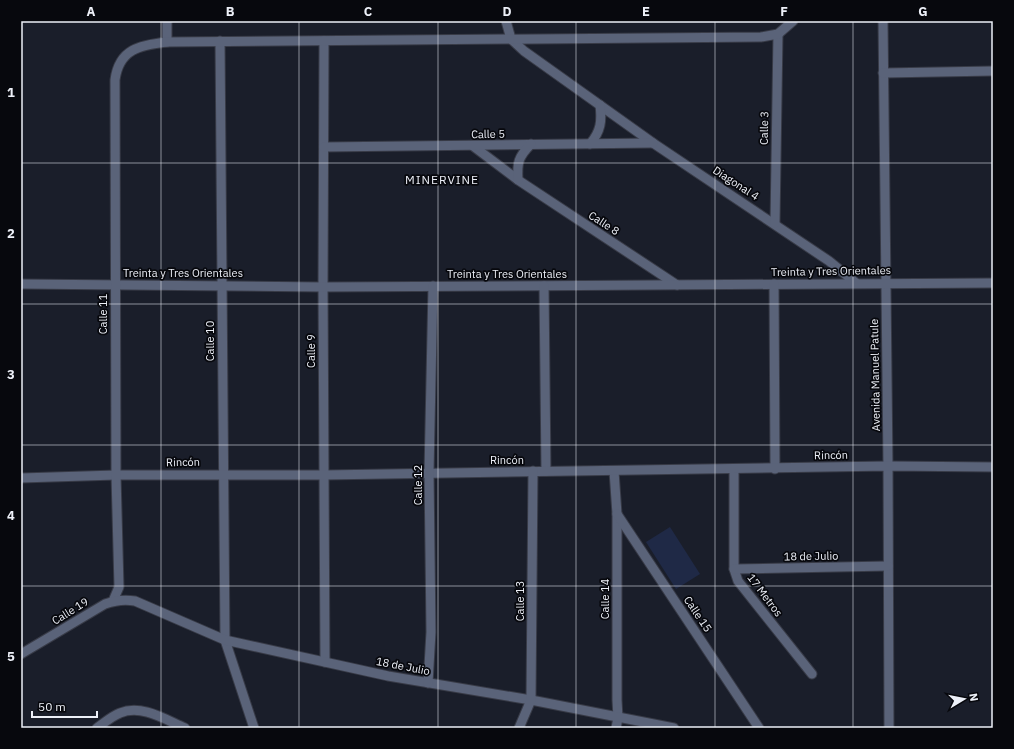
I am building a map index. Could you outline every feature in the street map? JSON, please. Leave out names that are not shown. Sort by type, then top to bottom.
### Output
[{"type":"street","points":[[167,21],[167,42],[761,36],[778,34],[793,21]]},
{"type":"street","points":[[506,21],[511,38]]},
{"type":"street","name":"Avenida Manuel Patule","points":[[883,21],[888,466],[889,728]]},
{"type":"street","name":"Calle 3","points":[[775,223],[778,34]]},
{"type":"street","name":"Diagonal 4","points":[[511,38],[524,51],[653,143],[775,223],[829,261],[856,283]]},
{"type":"street","name":"Calle 9","points":[[324,41],[322,287],[325,662]]},
{"type":"street","name":"Calle 11","points":[[113,601],[119,587],[116,475],[115,80],[117,68],[123,58],[134,49],[148,44],[167,42]]},
{"type":"street","name":"Calle 10","points":[[220,42],[225,640],[254,728]]},
{"type":"street","points":[[883,72],[993,71]]},
{"type":"street","points":[[590,144],[598,135],[602,122],[600,105]]},
{"type":"street","name":"Calle 5","points":[[324,147],[653,143]]},
{"type":"street","points":[[518,180],[517,166],[521,154],[531,144]]},
{"type":"street","name":"Calle 8","points":[[473,146],[518,180],[677,285]]},
{"type":"street","name":"Treinta y Tres Orientales","points":[[21,284],[322,287],[886,282],[993,283]]},
{"type":"street","points":[[774,284],[775,469]]},
{"type":"street","name":"Calle 12","points":[[428,683],[431,632],[429,472],[433,286]]},
{"type":"street","points":[[544,286],[546,471]]},
{"type":"street","name":"Rincón","points":[[21,478],[116,475],[324,475],[429,472],[734,470],[888,466],[993,467]]},
{"type":"street","name":"17 Metros","points":[[734,470],[734,569],[738,581],[812,674]]},
{"type":"street","name":"Calle 13","points":[[519,728],[531,700],[533,471]]},
{"type":"street","name":"Calle 14","points":[[614,471],[617,514],[616,700],[618,718],[616,728]]},
{"type":"street","name":"Calle 15","points":[[617,514],[759,728]]},
{"type":"street","name":"18 de Julio","points":[[734,569],[888,566]]},
{"type":"street","name":"Calle 11","points":[[119,587],[131,600]]},
{"type":"street","name":"18 de Julio","points":[[131,600],[225,640],[428,683],[531,700],[674,728]]},
{"type":"street","name":"Calle 19","points":[[21,654],[104,604],[113,601],[131,600]]},
{"type":"street","points":[[97,728],[119,713],[130,710],[148,713],[185,728]]},
{"type":"shaded area","points":[[670,527],[700,574],[676,589],[646,542]]},
{"type":"district","name":"MINERVINE","points":[[442,179]]}]
